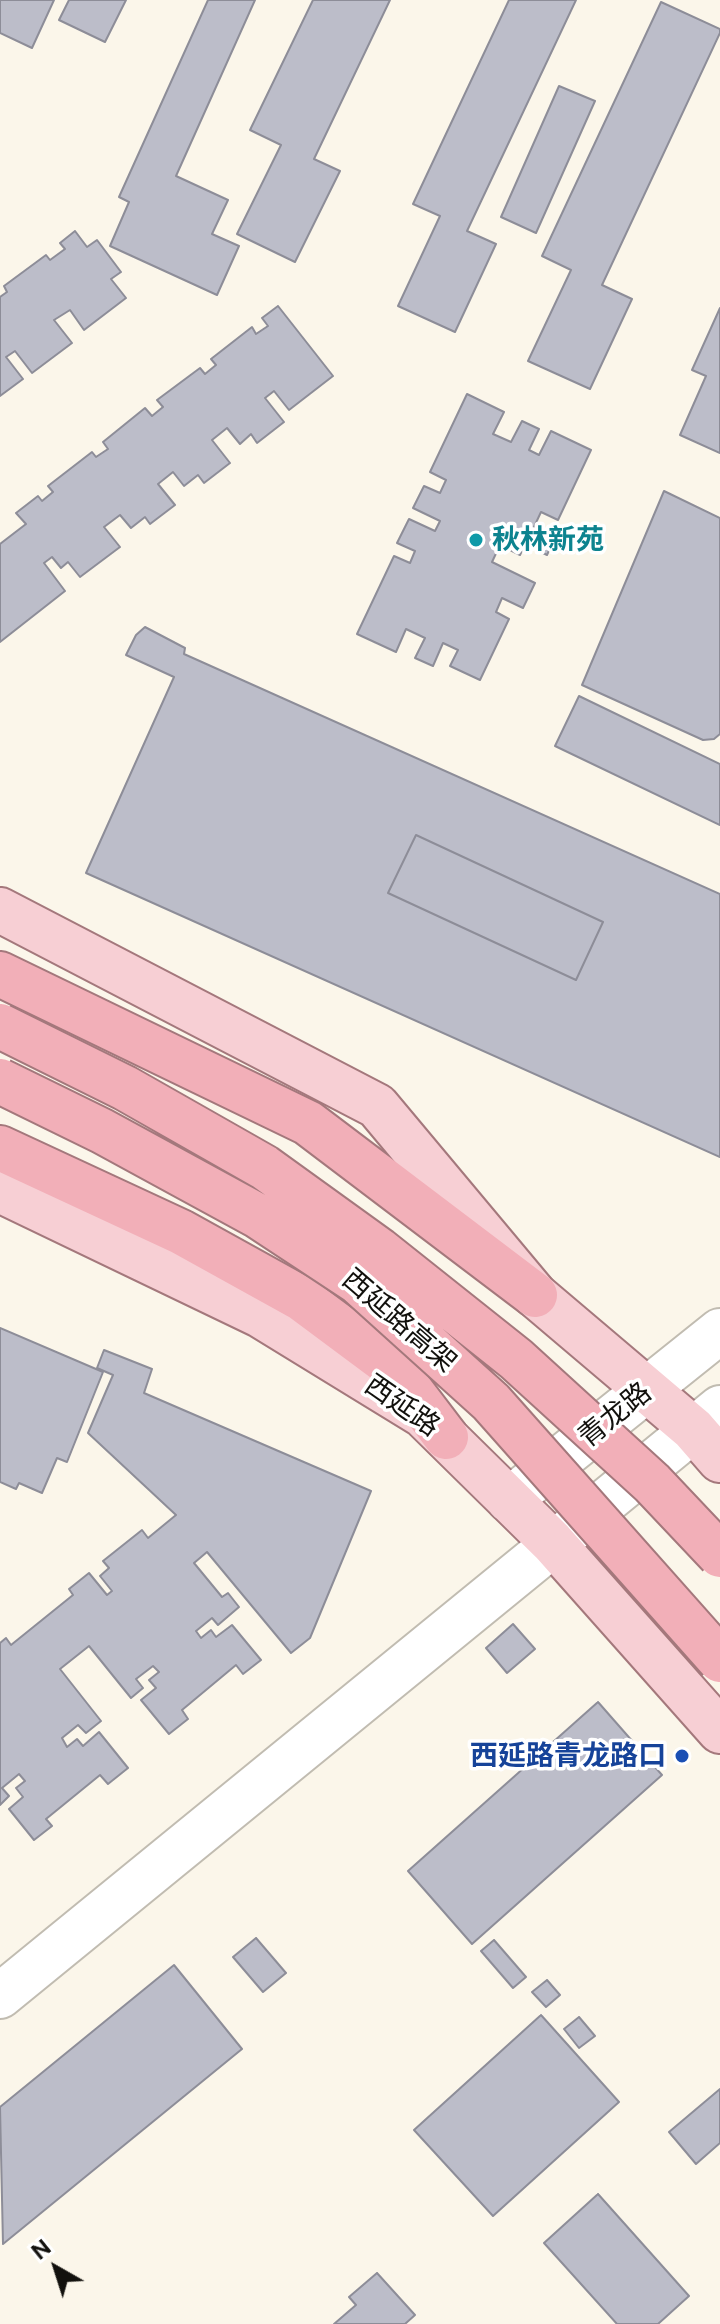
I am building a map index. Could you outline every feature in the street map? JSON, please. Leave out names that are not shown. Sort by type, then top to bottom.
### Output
[{"type":"highway","points":[[0,974],[308,1123],[535,1295]]},
{"type":"highway","name":"西延路高架","points":[[0,1026],[125,1088],[264,1167],[379,1250],[516,1359],[652,1483],[720,1555]]},
{"type":"highway","name":"西延路高架","points":[[0,1081],[102,1131],[245,1209],[358,1282],[491,1402],[720,1660]]},
{"type":"highway","points":[[0,1148],[181,1232],[302,1299],[392,1366],[446,1437]]},
{"type":"main road","points":[[0,910],[377,1106],[535,1295],[646,1390],[711,1432]]},
{"type":"main road","name":"西延路","points":[[0,1190],[260,1315],[423,1415],[552,1542],[720,1731]]},
{"type":"street","name":"青龙路","points":[[509,1500],[720,1331]]},
{"type":"street","points":[[0,1996],[552,1542],[711,1432]]},
{"type":"building","points":[[0,0],[54,0],[32,48],[0,33]]},
{"type":"building","points":[[69,0],[126,0],[105,42],[59,20]]},
{"type":"building","points":[[208,0],[255,0],[176,176],[228,200],[212,234],[239,246],[217,295],[110,246],[129,202],[119,197]]},
{"type":"building","points":[[313,0],[390,0],[314,159],[340,171],[295,262],[237,234],[281,145],[250,130]]},
{"type":"building","points":[[509,0],[576,0],[467,231],[496,244],[455,332],[398,306],[440,216],[413,204]]},
{"type":"building","points":[[661,2],[720,29],[720,33],[602,285],[632,299],[590,389],[528,361],[571,270],[542,256]]},
{"type":"building","points":[[559,86],[595,101],[536,233],[501,217]]},
{"type":"building","points":[[75,231],[87,247],[97,240],[121,272],[111,279],[126,298],[84,330],[70,310],[54,320],[72,343],[32,373],[15,351],[6,357],[23,379],[0,396],[0,297],[7,292],[4,286],[46,255],[50,260],[65,249],[60,243]]},
{"type":"building","points":[[278,306],[333,376],[289,410],[274,391],[265,398],[284,422],[257,443],[251,434],[240,444],[227,428],[212,440],[230,463],[204,483],[198,475],[184,486],[173,472],[158,484],[175,505],[150,524],[145,517],[131,528],[120,515],[104,527],[120,547],[80,577],[68,562],[61,568],[52,557],[44,563],[65,591],[0,642],[0,544],[26,524],[16,513],[38,496],[42,501],[53,492],[48,486],[92,452],[96,457],[108,449],[103,442],[145,408],[152,416],[163,407],[157,400],[200,368],[205,374],[216,365],[211,359],[252,327],[256,334],[268,326],[262,318]]},
{"type":"building","points":[[720,308],[720,453],[680,435],[706,376],[692,370]]},
{"type":"building","name":"秋林新苑","points":[[467,394],[504,412],[493,434],[511,442],[522,421],[539,429],[529,450],[539,455],[551,431],[591,450],[558,520],[541,512],[534,527],[555,537],[547,555],[525,544],[520,555],[500,545],[492,562],[535,583],[523,608],[502,598],[496,612],[509,619],[480,680],[450,666],[458,650],[443,643],[433,666],[415,658],[425,638],[406,629],[396,652],[357,634],[394,556],[410,563],[415,551],[397,543],[409,519],[435,531],[440,521],[413,508],[424,486],[440,493],[446,480],[430,472]]},
{"type":"building","points":[[664,491],[720,518],[720,734],[714,739],[703,740],[582,685]]},
{"type":"building","points":[[145,627],[185,648],[184,654],[720,894],[720,1157],[86,873],[174,677],[126,655],[136,635]],"holes":[[[416,835],[603,922],[576,980],[388,893]]]},
{"type":"building","points":[[579,696],[720,764],[720,825],[555,746]]},
{"type":"building","points":[[416,835],[603,922],[576,980],[388,893]]},
{"type":"building","points":[[0,1328],[103,1372],[67,1462],[57,1458],[42,1493],[19,1483],[16,1489],[0,1482]]},
{"type":"building","points":[[104,1350],[152,1369],[144,1393],[371,1491],[310,1638],[291,1653],[207,1552],[194,1563],[222,1597],[228,1593],[239,1607],[218,1625],[212,1618],[196,1631],[201,1638],[211,1630],[216,1637],[232,1625],[261,1660],[243,1674],[236,1665],[182,1710],[188,1719],[169,1734],[141,1700],[156,1688],[149,1680],[159,1672],[153,1666],[136,1679],[143,1688],[131,1698],[89,1646],[60,1669],[101,1721],[86,1733],[78,1725],[62,1738],[67,1747],[77,1739],[83,1746],[99,1732],[128,1768],[108,1784],[100,1775],[46,1819],[52,1826],[34,1840],[9,1809],[23,1797],[16,1788],[25,1781],[19,1774],[2,1788],[9,1796],[0,1805],[0,1643],[6,1638],[11,1645],[73,1595],[69,1589],[89,1573],[107,1595],[112,1591],[100,1576],[109,1568],[103,1561],[142,1530],[148,1538],[176,1515],[88,1433],[113,1375],[97,1368]]},
{"type":"building","points":[[513,1624],[535,1649],[507,1673],[486,1648]]},
{"type":"building","points":[[598,1702],[662,1775],[472,1944],[408,1871]]},
{"type":"building","points":[[256,1938],[286,1973],[263,1992],[233,1957]]},
{"type":"building","points":[[494,1940],[526,1977],[513,1988],[481,1951]]},
{"type":"building","points":[[174,1965],[242,2049],[3,2244],[0,2107]]},
{"type":"building","points":[[547,1980],[560,1995],[546,2007],[532,1992]]},
{"type":"building","points":[[541,2015],[619,2102],[493,2216],[414,2130]]},
{"type":"building","points":[[579,2017],[595,2036],[579,2048],[564,2029]]},
{"type":"building","points":[[720,2089],[720,2143],[696,2164],[669,2132]]},
{"type":"building","points":[[598,2194],[689,2296],[658,2324],[617,2324],[544,2243]]},
{"type":"building","points":[[377,2273],[415,2315],[405,2324],[334,2324],[356,2305],[349,2297]]},
{"type":"place","name":"秋林新苑","points":[[476,540]]},
{"type":"place","name":"西延路青龙路口","points":[[682,1756]]}]
